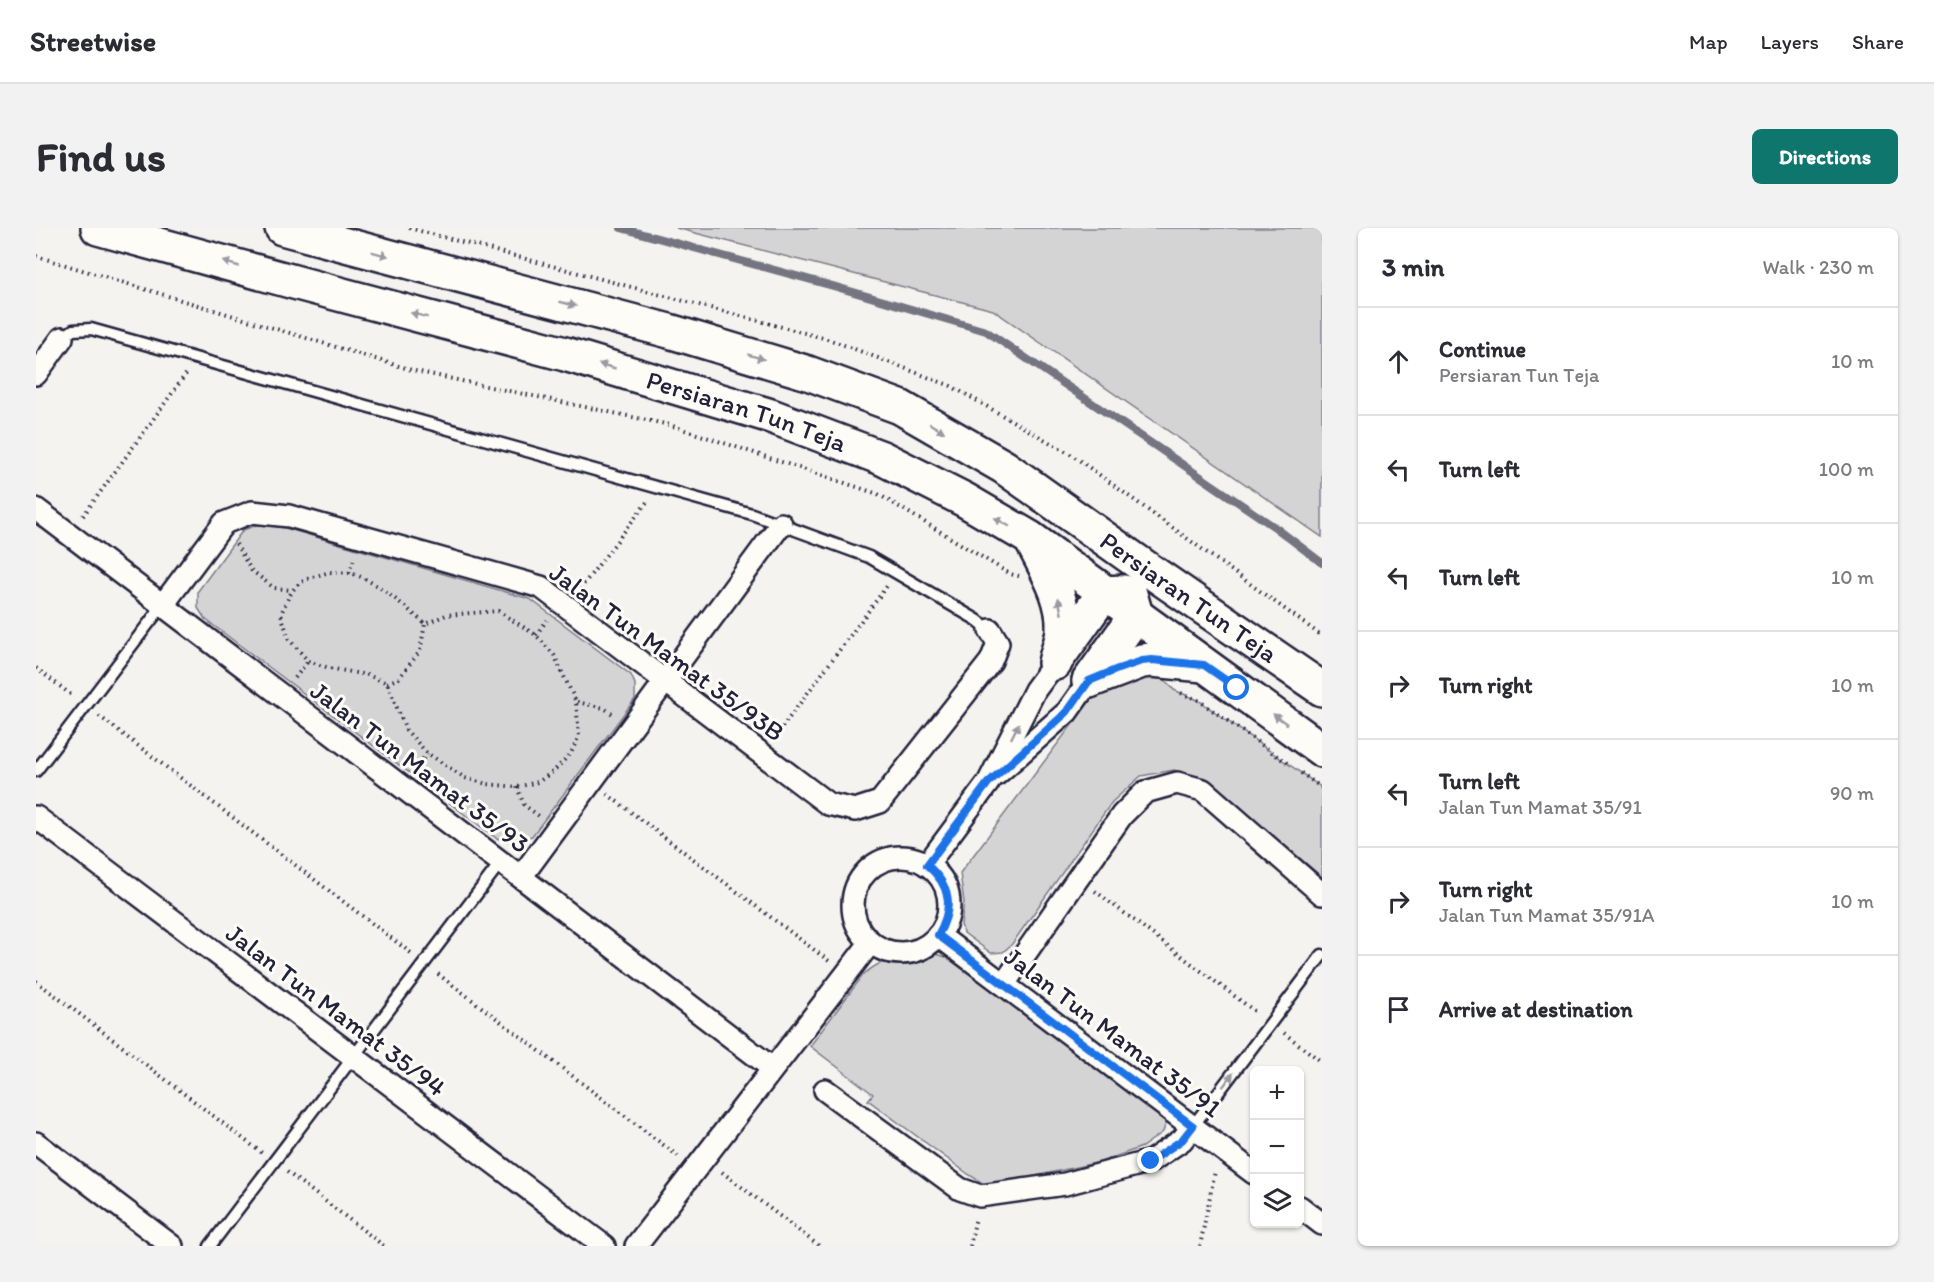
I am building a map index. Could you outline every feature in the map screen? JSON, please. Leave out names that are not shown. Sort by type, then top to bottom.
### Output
[{"type":"main road","name":"Persiaran Tun Teja","points":[[98,228],[566,354],[771,416],[882,458],[965,500],[1129,592],[1322,689]]},
{"type":"main road","name":"Persiaran Tun Teja","points":[[282,228],[669,331],[808,373],[900,407],[1004,467],[1204,665],[1322,750]]},
{"type":"main road","points":[[1030,538],[1061,603],[1063,632],[1055,663]]},
{"type":"main road","points":[[1055,663],[1129,592]]},
{"type":"main road","points":[[1089,681],[1129,592]]},
{"type":"main road","points":[[1089,681],[1142,661],[1204,665]]},
{"type":"street","points":[[36,374],[62,338]]},
{"type":"street","name":"Jalan Tun Mamat 35/93","points":[[36,509],[772,1068]]},
{"type":"street","name":"Jalan Tun Mamat 35/93B","points":[[162,606],[224,523],[252,512],[289,516],[541,587],[828,804],[855,810],[880,802],[991,661],[999,643],[990,630]]},
{"type":"street","points":[[521,877],[781,524]]},
{"type":"street","points":[[927,865],[988,783],[1035,690],[1055,663]]},
{"type":"street","points":[[988,783],[1067,712],[1089,681]]},
{"type":"street","points":[[1004,984],[1122,815],[1145,792],[1177,783],[1203,790],[1322,894]]},
{"type":"street","name":"Jalan Tun Mamat 35/94","points":[[36,816],[604,1246]]},
{"type":"street","points":[[889,858],[915,859],[927,865],[937,873],[948,897],[945,923],[938,935],[921,948],[900,952],[880,948],[862,932],[856,920],[853,908],[854,894],[862,877],[876,863],[889,858]]},
{"type":"street","name":"Jalan Tun Mamat 35/91","points":[[938,935],[1250,1170]]},
{"type":"street","points":[[636,1246],[695,1160],[772,1068],[871,942]]},
{"type":"street","points":[[825,1090],[960,1189],[980,1196],[1065,1184],[1151,1161],[1182,1140],[1193,1126]]},
{"type":"street","points":[[36,1143],[172,1246]]},
{"type":"street","points":[[1304,1211],[1322,1224]]},
{"type":"lane","points":[[62,338],[73,330],[91,329],[752,514],[869,557],[977,620],[990,630]]},
{"type":"lane","points":[[36,771],[162,606]]},
{"type":"lane","points":[[210,1246],[501,862]]},
{"type":"lane","points":[[1193,1126],[1322,956]]},
{"type":"path","points":[[36,256],[415,371],[670,425],[878,494],[1010,574],[1026,578]]},
{"type":"path","points":[[79,521],[197,359]]},
{"type":"path","points":[[575,595],[658,487]]},
{"type":"path","points":[[234,541],[251,570],[274,588],[291,590]]},
{"type":"path","points":[[349,573],[356,548]]},
{"type":"path","points":[[330,572],[349,573],[365,579],[425,624],[420,651],[399,678],[387,683],[367,675],[329,668],[308,661],[289,639],[281,614],[291,590],[303,579],[330,572]]},
{"type":"path","points":[[772,741],[896,573]]},
{"type":"path","points":[[387,683],[406,730],[427,753],[465,778],[487,784],[517,787],[538,782],[554,771],[571,753],[579,736],[576,702],[554,655],[536,635],[498,611],[446,615],[425,624]]},
{"type":"path","points":[[536,635],[551,615]]},
{"type":"path","points":[[291,683],[308,661]]},
{"type":"path","points":[[36,668],[425,963],[695,1160],[819,1246]]},
{"type":"path","points":[[1174,690],[1198,700],[1322,788]]},
{"type":"path","points":[[576,702],[604,708],[620,719]]},
{"type":"path","points":[[412,775],[427,753]]},
{"type":"path","points":[[517,787],[524,805],[545,820]]},
{"type":"path","points":[[606,793],[835,965]]},
{"type":"path","points":[[1077,878],[1322,1062]]},
{"type":"path","points":[[36,981],[384,1246]]},
{"type":"path","points":[[1200,1246],[1220,1147]]},
{"type":"path","points":[[970,1246],[980,1196]]},
{"type":"shaded area","points":[[676,228],[1322,228],[1322,537],[993,310]]},
{"type":"shaded area","points":[[260,524],[278,526],[530,599],[631,675],[635,684],[635,699],[532,836],[511,842],[496,838],[205,619],[198,608],[198,591],[243,530]]},
{"type":"shaded area","points":[[1156,670],[1174,690],[1198,700],[1322,788],[1322,877],[1208,781],[1174,770],[1141,776],[1112,802],[1012,944],[1003,952],[991,953],[964,933],[961,925],[964,902],[960,873],[1096,693]]},
{"type":"shaded area","points":[[931,953],[946,957],[1160,1114],[1166,1123],[1163,1132],[1142,1147],[1100,1162],[998,1184],[984,1184],[868,1100],[873,1094],[810,1046],[864,974],[881,963],[911,959]]},
{"type":"waterway","points":[[621,228],[986,331],[1276,528],[1322,563]]},
{"type":"route","points":[[1151,1161],[1182,1140],[1193,1126],[938,935],[945,923],[948,897],[937,873],[927,865],[988,783],[1067,712],[1089,681],[1142,661],[1152,660],[1204,665],[1237,688]]}]
